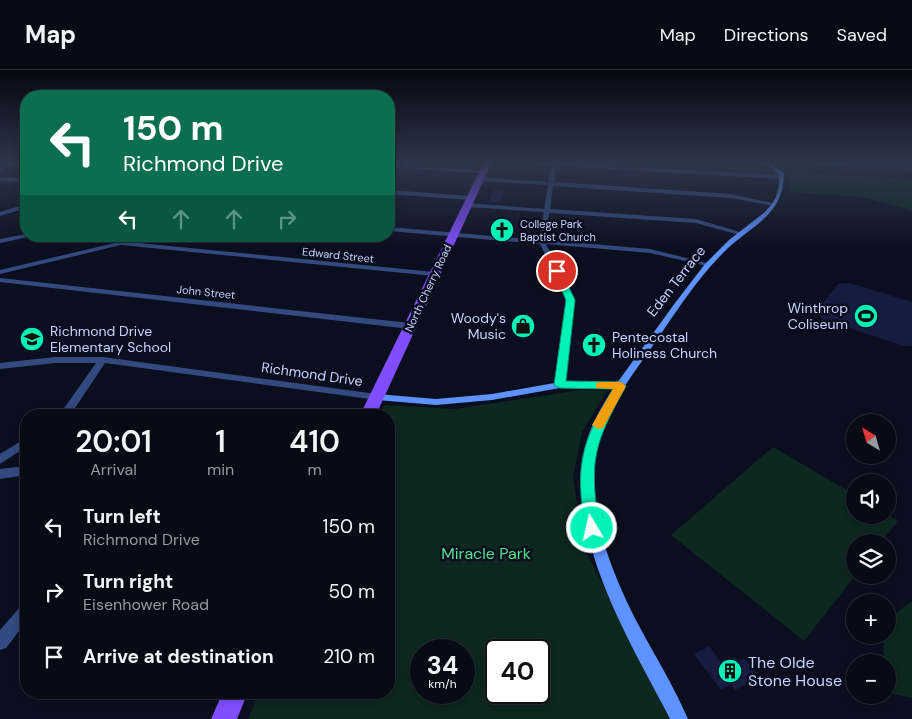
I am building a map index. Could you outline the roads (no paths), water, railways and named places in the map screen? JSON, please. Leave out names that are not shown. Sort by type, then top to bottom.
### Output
[{"type":"main road","name":"North Cherry Road","points":[[371,409],[452,234],[473,192]]},
{"type":"main road","points":[[224,719],[233,699]]},
{"type":"street","points":[[549,192],[542,242],[571,300],[560,385]]},
{"type":"street","points":[[675,192],[731,196],[774,204]]},
{"type":"street","name":"Eden Terrace","points":[[679,719],[603,563],[592,528],[587,497],[587,470],[591,446],[598,425],[621,386],[706,264],[740,233],[771,210],[782,192]]},
{"type":"street","points":[[395,193],[546,211],[696,221],[740,233]]},
{"type":"street","points":[[0,214],[20,208]]},
{"type":"street","points":[[395,229],[650,251],[706,264]]},
{"type":"street","points":[[0,241],[20,237]]},
{"type":"street","points":[[0,272],[125,242]]},
{"type":"street","name":"Edward Street","points":[[121,244],[434,274]]},
{"type":"street","name":"John Street","points":[[0,280],[410,326]]},
{"type":"street","name":"Richmond Drive","points":[[0,366],[55,360],[103,360],[377,397],[436,402],[492,397],[560,385],[621,386]]},
{"type":"street","points":[[68,409],[103,360]]},
{"type":"street","points":[[0,460],[20,446]]},
{"type":"street","points":[[0,474],[20,472]]},
{"type":"street","points":[[0,642],[20,618]]},
{"type":"place","name":"College Park Baptist Church","points":[[502,230]]},
{"type":"place","name":"Winthrop Coliseum","points":[[866,316]]},
{"type":"place","name":"Woody's Music","points":[[523,326]]},
{"type":"place","name":"Richmond Drive Elementary School","points":[[32,339]]},
{"type":"place","name":"Pentecostal Holiness Church","points":[[594,345]]},
{"type":"place","name":"The Olde Stone House","points":[[730,671]]},
{"type":"park label","name":"Miracle Park","points":[[486,553]]}]
